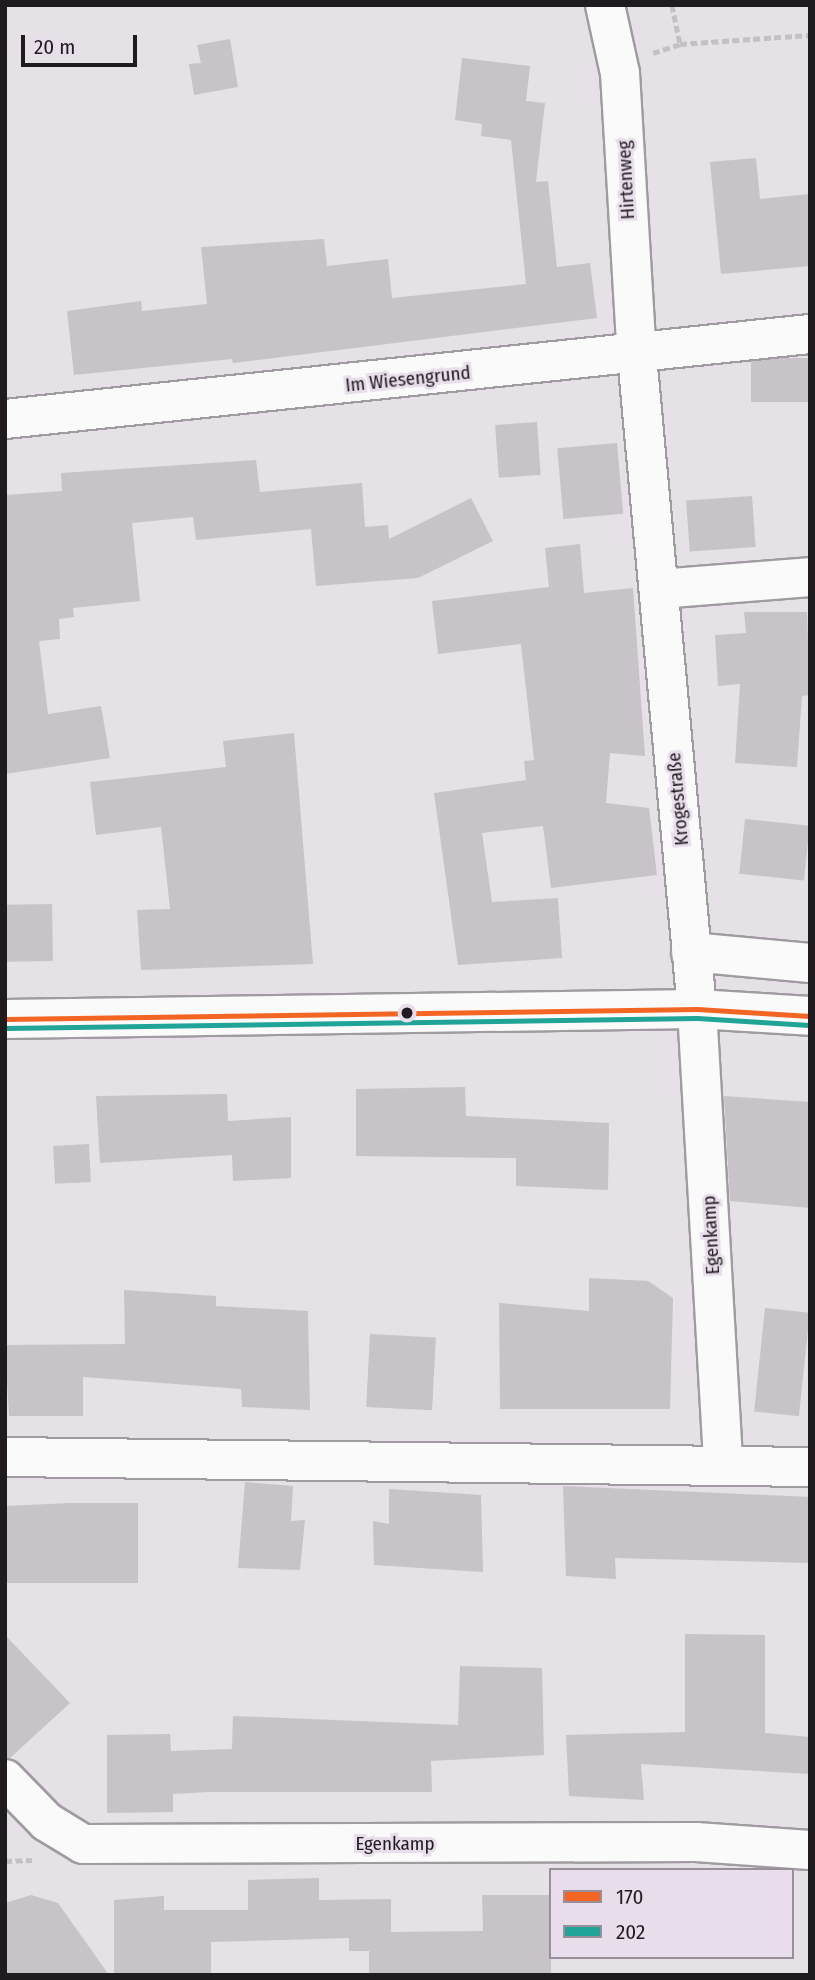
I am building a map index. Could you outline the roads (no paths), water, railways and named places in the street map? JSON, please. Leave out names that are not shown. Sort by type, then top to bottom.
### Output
[{"type":"street","name":"Hirtenweg","points":[[605,5],[620,73],[637,356]]},
{"type":"street","name":"Im Wiesengrund","points":[[5,419],[637,356],[810,334]]},
{"type":"street","name":"Krogestraße","points":[[637,356],[697,1009]]},
{"type":"street","points":[[659,589],[810,577]]},
{"type":"street","points":[[691,952],[810,963]]},
{"type":"street","points":[[5,1019],[697,1009],[810,1016]]},
{"type":"street","name":"Egenkamp","points":[[697,1009],[723,1462]]},
{"type":"street","points":[[5,1457],[723,1462],[810,1467]]},
{"type":"street","name":"Egenkamp","points":[[5,1779],[61,1833],[99,1846],[696,1842],[810,1850]]}]
